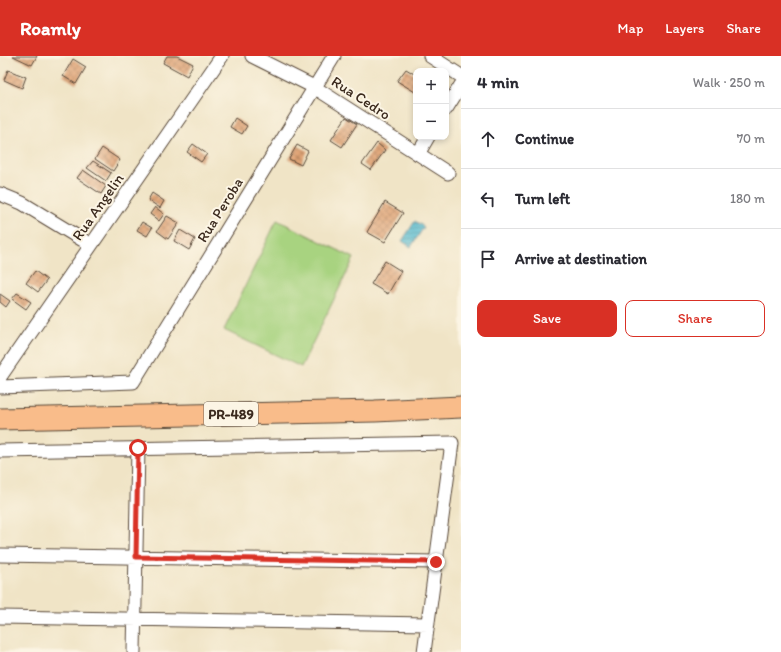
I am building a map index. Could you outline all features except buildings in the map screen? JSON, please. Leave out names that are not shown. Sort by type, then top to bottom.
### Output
[{"type":"main road","name":"PR-489","points":[[0,419],[375,411],[461,407]]},
{"type":"street","name":"Rua Angelin","points":[[0,377],[222,56]]},
{"type":"street","name":"Rua Cedro","points":[[252,56],[314,87],[448,173]]},
{"type":"street","name":"Rua Peroba","points":[[0,387],[133,382],[334,56]]},
{"type":"street","points":[[430,56],[461,76]]},
{"type":"street","points":[[449,104],[461,85]]},
{"type":"street","points":[[418,154],[426,140]]},
{"type":"street","points":[[0,194],[22,203],[91,245]]},
{"type":"street","points":[[0,451],[452,443],[424,652]]},
{"type":"street","points":[[134,652],[138,448]]},
{"type":"street","points":[[0,555],[436,562]]},
{"type":"street","points":[[0,617],[428,624]]},
{"type":"green space","points":[[277,220],[354,258],[301,367],[224,330]]},
{"type":"water","points":[[415,221],[424,227],[411,247],[402,241]]},
{"type":"route","points":[[138,448],[136,557],[436,562]]}]
